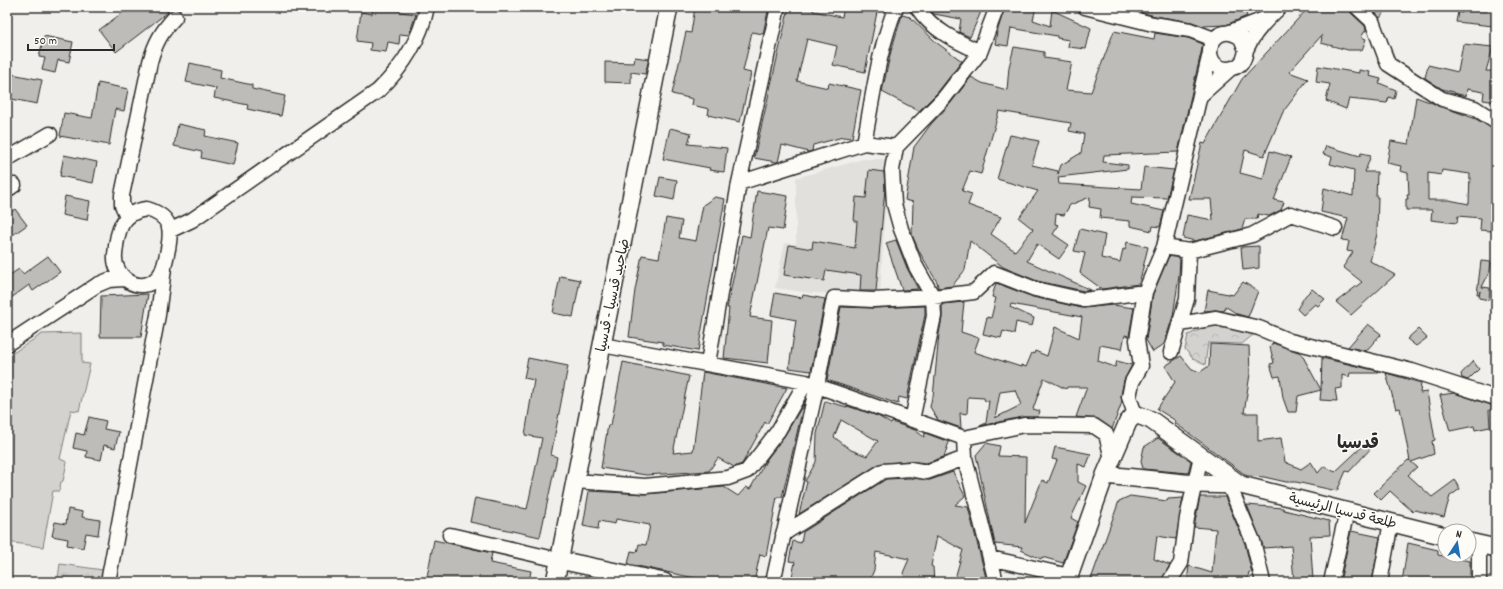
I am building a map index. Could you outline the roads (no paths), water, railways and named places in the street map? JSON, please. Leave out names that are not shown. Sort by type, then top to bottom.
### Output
[{"type":"main road","name":"ضاحيد قدسيا - قدسيا","points":[[555,582],[669,7]]},
{"type":"main road","name":"طلعة قدسيا الرئيسية","points":[[1135,414],[1150,420],[1201,456],[1235,485]]},
{"type":"main road","points":[[1068,579],[1105,475],[1128,422],[1135,414]]},
{"type":"main road","name":"طلعة قدسيا الرئيسية","points":[[1105,475],[1194,484],[1235,485],[1437,534]]},
{"type":"main road","points":[[1477,544],[1496,548]]},
{"type":"main road","points":[[559,560],[627,578],[664,582]]},
{"type":"street","points":[[171,230],[192,220],[378,91],[391,79],[412,50],[419,34],[427,7]]},
{"type":"street","points":[[708,363],[738,183],[778,7]]},
{"type":"street","points":[[864,143],[878,72],[891,19],[896,7]]},
{"type":"street","points":[[917,7],[921,14],[947,37],[980,52]]},
{"type":"street","points":[[912,420],[934,316],[933,297],[915,264],[901,229],[894,204],[892,170],[896,147],[944,98],[980,52],[997,7]]},
{"type":"street","points":[[1085,7],[1153,24],[1190,30],[1214,39]]},
{"type":"street","points":[[1201,95],[1230,69],[1242,63],[1246,50],[1267,18],[1280,7]]},
{"type":"street","points":[[1357,7],[1372,22],[1388,64],[1442,99],[1475,108],[1496,122]]},
{"type":"street","points":[[127,216],[122,205],[122,195],[150,62],[157,40],[163,30],[175,17]]},
{"type":"street","points":[[1135,414],[1129,396],[1132,382],[1141,366],[1137,340],[1145,292],[1164,247],[1214,39],[1224,33],[1267,18]]},
{"type":"street","points":[[1230,32],[1241,38],[1246,50]]},
{"type":"street","points":[[1210,53],[1211,58],[1219,67],[1230,69]]},
{"type":"street","points":[[7,159],[50,134]]},
{"type":"street","points":[[738,183],[864,143],[896,147]]},
{"type":"street","points":[[108,582],[160,304],[164,268],[171,238],[171,230],[166,220],[158,212],[148,209],[136,210],[127,216],[121,224],[115,255],[117,271],[123,279],[132,284],[141,285],[151,283],[158,277],[164,268]]},
{"type":"street","points":[[1164,247],[1189,251],[1252,235],[1291,214],[1335,228]]},
{"type":"street","points":[[1171,352],[1187,299],[1189,251]]},
{"type":"street","points":[[97,285],[115,255]]},
{"type":"street","points":[[773,582],[812,384],[834,298],[873,300],[933,297],[974,292],[994,273],[1035,289],[1084,300],[1145,292]]},
{"type":"street","points":[[7,344],[97,285],[110,280],[123,279]]},
{"type":"street","points":[[141,285],[153,292],[160,304]]},
{"type":"street","points":[[1180,324],[1216,318],[1260,328],[1290,341],[1412,371],[1496,398]]},
{"type":"street","points":[[602,345],[708,363],[812,384],[964,438],[1024,425],[1094,426],[1106,434],[1112,459]]},
{"type":"street","points":[[575,480],[645,486],[728,478],[747,472],[812,384]]},
{"type":"street","points":[[964,438],[965,458],[996,582]]},
{"type":"street","points":[[1169,582],[1181,563],[1194,484],[1201,456]]},
{"type":"street","points":[[783,534],[883,471],[910,469],[926,472],[965,458]]},
{"type":"street","points":[[1235,485],[1253,541],[1263,582]]},
{"type":"street","points":[[1331,582],[1347,511]]},
{"type":"street","points":[[1380,582],[1391,522]]},
{"type":"street","points":[[450,534],[559,560]]},
{"type":"street","points":[[990,558],[1068,579]]},
{"type":"street","points":[[1477,563],[1479,582]]},
{"type":"district","name":"قدسيا","points":[[1358,442]]}]
